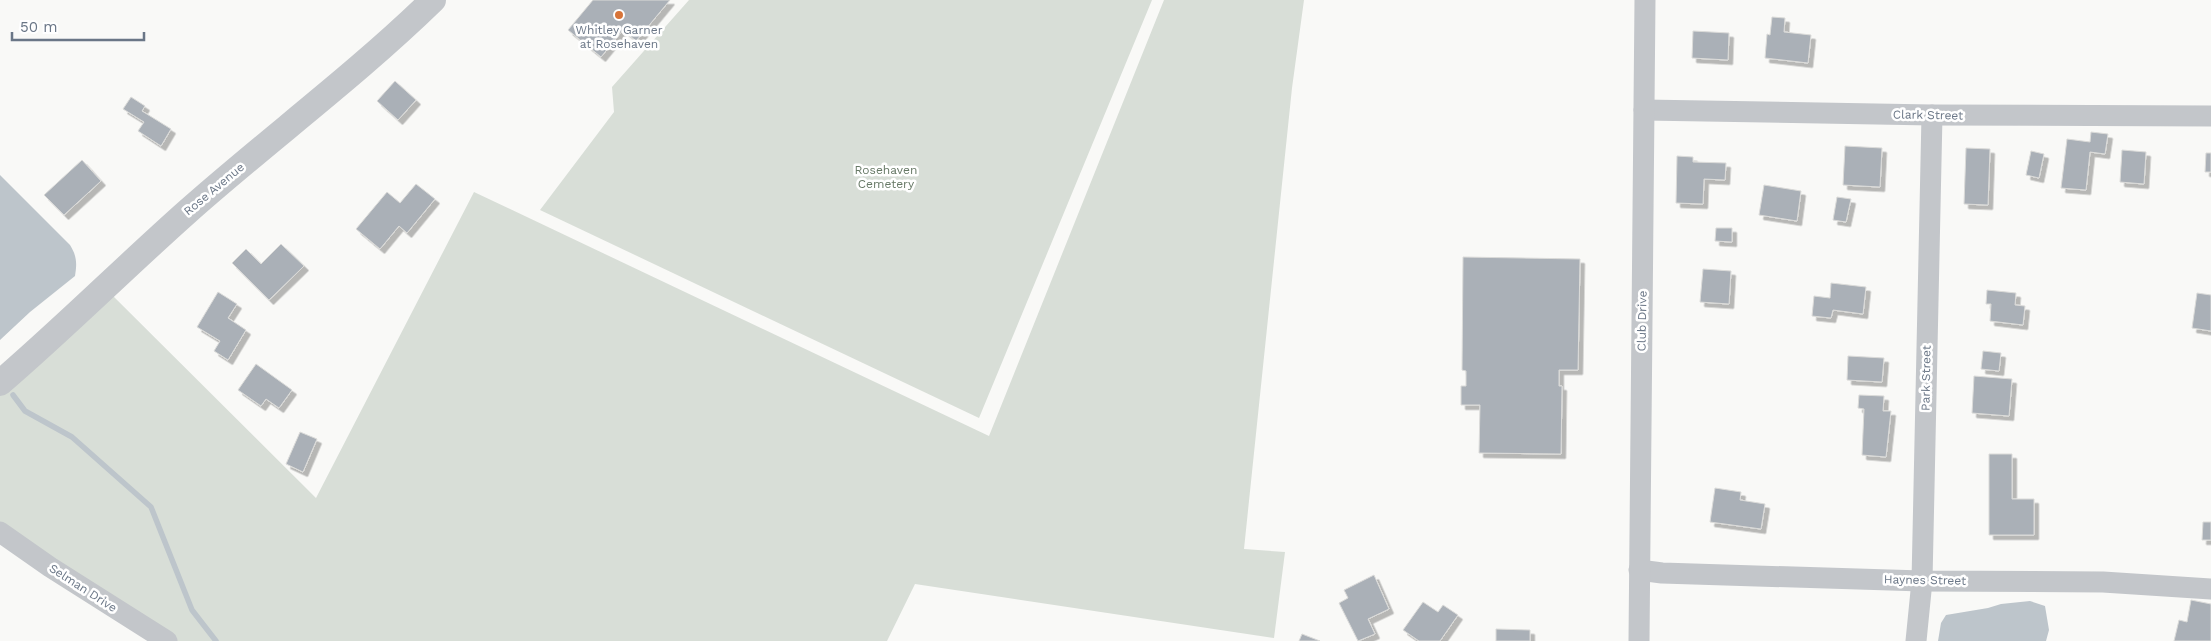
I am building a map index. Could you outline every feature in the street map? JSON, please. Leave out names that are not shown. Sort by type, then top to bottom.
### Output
[{"type":"street","name":"Rose Avenue","points":[[0,383],[43,346],[187,212],[398,34],[433,0]]},
{"type":"street","name":"Club Drive","points":[[1639,641],[1645,0]]},
{"type":"street","name":"Clark Street","points":[[1644,110],[1932,116],[2211,116]]},
{"type":"street","name":"Park Street","points":[[1916,641],[1922,581],[1932,116]]},
{"type":"street","name":"Selman Drive","points":[[0,532],[50,567],[167,641]]},
{"type":"street","name":"Haynes Street","points":[[1639,570],[1662,573],[1922,581],[2102,582],[2211,589]]},
{"type":"green space","name":"Rosehaven Cemetery","points":[[689,0],[1152,0],[979,418],[540,210],[614,112],[612,87]]},
{"type":"green space","points":[[1164,0],[1304,0],[1292,88],[1244,549],[1285,552],[1274,638],[915,584],[887,641],[167,641],[0,532],[0,383],[105,288],[316,498],[474,192],[989,436]]},
{"type":"shaded area","points":[[0,175],[70,245],[76,264],[75,276],[30,312],[0,340]]},
{"type":"shaded area","points":[[2030,601],[2045,606],[2049,630],[2046,641],[1938,641],[1941,623],[1946,615],[2001,604]]},
{"type":"building","name":"Whitley Garner at Rosehaven","points":[[593,0],[670,0],[636,41],[623,30],[601,57],[568,30]]},
{"type":"building","points":[[1772,17],[1785,18],[1784,32],[1811,35],[1808,63],[1765,58],[1767,34],[1770,35]]},
{"type":"building","points":[[1693,31],[1729,33],[1728,60],[1692,58]]},
{"type":"building","points":[[395,81],[416,100],[398,120],[377,101]]},
{"type":"building","points":[[131,97],[145,106],[142,111],[171,129],[161,146],[138,131],[144,122],[123,109]]},
{"type":"building","points":[[2091,132],[2108,134],[2105,154],[2090,152],[2086,190],[2061,188],[2067,139],[2090,142]]},
{"type":"building","points":[[1845,146],[1882,148],[1880,187],[1843,185]]},
{"type":"building","points":[[1966,148],[1990,149],[1988,205],[1964,204]]},
{"type":"building","points":[[2122,150],[2146,152],[2144,184],[2120,182]]},
{"type":"building","points":[[2031,151],[2044,154],[2039,178],[2026,175]]},
{"type":"building","points":[[2206,153],[2211,153],[2211,172],[2205,172]]},
{"type":"building","points":[[1677,156],[1693,157],[1693,162],[1726,163],[1725,180],[1704,179],[1703,204],[1676,203]]},
{"type":"building","points":[[82,160],[101,181],[64,215],[44,195]]},
{"type":"building","points":[[416,184],[435,199],[407,233],[399,226],[380,249],[356,229],[387,192],[400,203]]},
{"type":"building","points":[[1764,185],[1801,191],[1797,221],[1759,215]]},
{"type":"building","points":[[1837,197],[1851,199],[1846,222],[1833,220]]},
{"type":"building","points":[[1716,228],[1732,228],[1732,242],[1715,241]]},
{"type":"building","points":[[281,244],[304,266],[269,300],[232,263],[246,249],[261,264]]},
{"type":"building","points":[[1463,257],[1580,259],[1578,370],[1559,370],[1559,386],[1562,386],[1561,454],[1479,453],[1480,405],[1461,405],[1461,386],[1466,386],[1466,371],[1462,370]]},
{"type":"building","points":[[1703,269],[1731,271],[1729,304],[1700,302]]},
{"type":"building","points":[[1831,283],[1866,287],[1863,314],[1833,310],[1831,318],[1812,316],[1814,296],[1830,298]]},
{"type":"building","points":[[1987,290],[2016,293],[2015,305],[2025,306],[2023,325],[1990,321],[1991,304],[1986,304]]},
{"type":"building","points":[[218,292],[237,304],[228,318],[246,330],[228,360],[214,351],[220,341],[197,327]]},
{"type":"building","points":[[2197,293],[2211,295],[2211,331],[2192,328]]},
{"type":"building","points":[[1983,351],[2001,353],[1999,371],[1981,369]]},
{"type":"building","points":[[1848,356],[1884,358],[1882,382],[1847,380]]},
{"type":"building","points":[[256,364],[292,390],[279,408],[266,399],[261,406],[238,390]]},
{"type":"building","points":[[1974,376],[2012,379],[2009,416],[1972,413]]},
{"type":"building","points":[[1859,395],[1884,396],[1883,411],[1891,411],[1886,457],[1862,455],[1864,409],[1858,408]]},
{"type":"building","points":[[300,432],[317,439],[303,472],[286,464]]},
{"type":"building","points":[[1989,454],[2012,454],[2012,499],[2034,499],[2034,535],[1989,535]]},
{"type":"building","points":[[1715,488],[1741,492],[1740,500],[1765,504],[1761,529],[1710,522]]},
{"type":"building","points":[[2203,522],[2211,522],[2211,540],[2202,540]]},
{"type":"building","points":[[1374,575],[1389,609],[1368,619],[1375,634],[1358,641],[1339,603],[1348,598],[1344,590]]},
{"type":"building","points":[[2191,600],[2211,604],[2211,641],[2174,641],[2179,620],[2187,622]]},
{"type":"building","points":[[1423,602],[1438,612],[1443,605],[1458,615],[1440,641],[1419,641],[1403,630]]},
{"type":"building","points":[[1496,629],[1530,630],[1530,641],[1496,641]]},
{"type":"building","points":[[1302,634],[1320,641],[1299,641]]},
{"type":"waterway","points":[[13,395],[25,411],[72,437],[151,507],[192,610],[216,641]]},
{"type":"place","name":"Whitley Garner at Rosehaven","points":[[619,15]]}]
